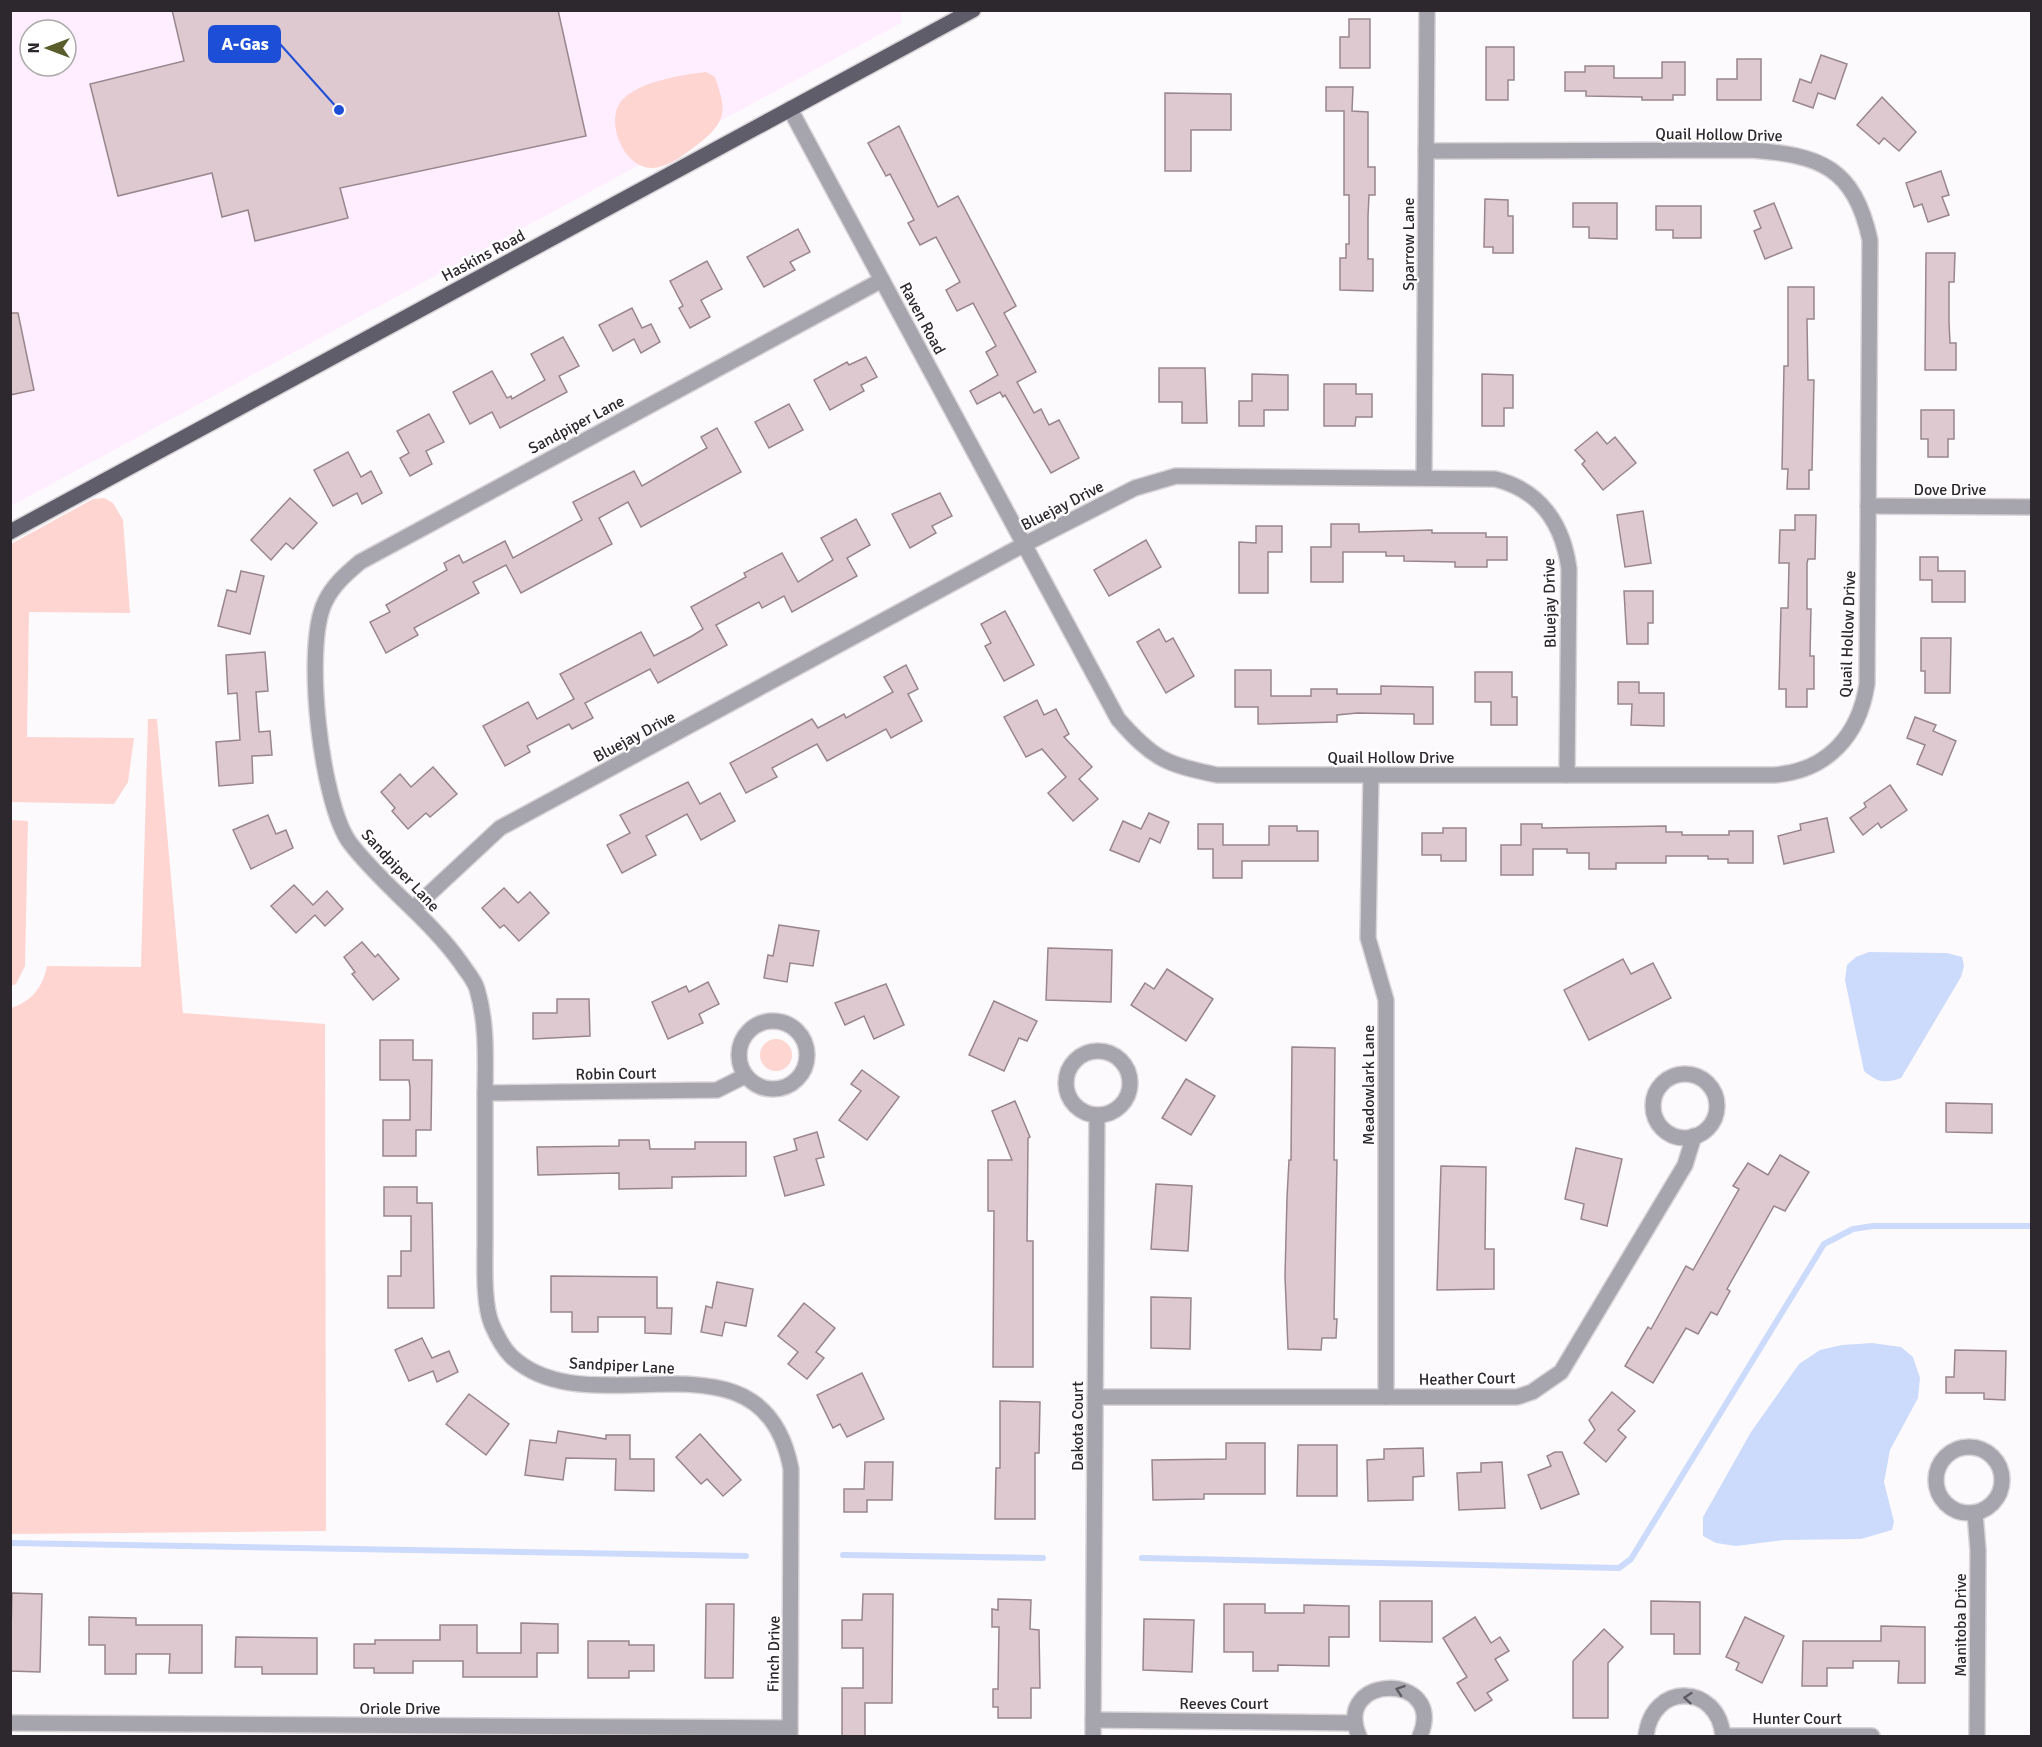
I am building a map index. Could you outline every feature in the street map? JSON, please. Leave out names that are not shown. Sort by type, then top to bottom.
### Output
[{"type":"main road","name":"Haskins Road","points":[[10,532],[973,10]]},
{"type":"street","name":"Sparrow Lane","points":[[1424,477],[1427,10]]},
{"type":"street","name":"Raven Road","points":[[790,110],[1025,544]]},
{"type":"street","name":"Quail Hollow Drive","points":[[1025,544],[1118,719],[1144,749],[1178,767],[1217,775],[1774,775],[1806,770],[1833,753],[1853,729],[1862,707],[1867,684],[1870,240],[1858,200],[1838,175],[1809,158],[1793,153],[1751,150],[1426,152]]},
{"type":"street","name":"Sandpiper Lane","points":[[792,1573],[792,1468],[786,1442],[771,1417],[753,1400],[730,1390],[705,1386],[570,1382],[538,1374],[510,1355],[491,1324],[485,1278],[485,1029],[476,985],[452,951],[349,842],[334,811],[323,770],[316,636],[324,604],[337,582],[360,562],[882,280]]},
{"type":"street","name":"Bluejay Drive","points":[[413,909],[500,828],[1025,544],[1135,488],[1176,476],[1495,479],[1510,482],[1537,499],[1556,524],[1563,538],[1569,568],[1567,775]]},
{"type":"street","name":"Dove Drive","points":[[1868,506],[2031,507]]},
{"type":"street","name":"Meadowlark Lane","points":[[1371,775],[1368,938],[1386,1000],[1386,1397]]},
{"type":"street","points":[[764,1022],[786,1023],[803,1038],[807,1048],[807,1060],[796,1080],[776,1089],[764,1088],[745,1076],[738,1054],[746,1034],[754,1026],[764,1022]]},
{"type":"street","points":[[1095,1050],[1106,1051],[1124,1062],[1131,1082],[1125,1102],[1108,1114],[1097,1116],[1077,1108],[1070,1100],[1066,1078],[1076,1059],[1095,1050]]},
{"type":"street","name":"Heather Court","points":[[1095,1397],[1517,1397],[1532,1392],[1561,1372],[1685,1165],[1694,1136],[1710,1124],[1716,1104],[1708,1084],[1690,1074],[1680,1074],[1661,1084],[1653,1103],[1654,1113],[1664,1130],[1673,1136],[1694,1136]]},
{"type":"street","name":"Robin Court","points":[[485,1093],[717,1090],[745,1076]]},
{"type":"street","name":"Dakota Court","points":[[1092,1737],[1097,1116]]},
{"type":"street","points":[[1961,1448],[1982,1450],[1998,1463],[2002,1473],[2000,1495],[1985,1510],[1975,1513],[1964,1513],[1944,1502],[1936,1482],[1943,1461],[1961,1448]]},
{"type":"street","name":"Manitoba Drive","points":[[1975,1513],[1978,1550],[1977,1737]]},
{"type":"street","name":"Finch Drive","points":[[790,1732],[792,1573]]},
{"type":"street","name":"Reeves Court","points":[[1093,1720],[1357,1730],[1356,1712],[1369,1694],[1390,1687],[1410,1694],[1423,1712],[1424,1723],[1420,1737]]},
{"type":"street","name":"Hunter Court","points":[[1646,1737],[1652,1713],[1661,1704],[1684,1696],[1707,1703],[1718,1718],[1723,1736],[1872,1737]]},
{"type":"street","name":"Oriole Drive","points":[[10,1723],[204,1730],[790,1732]]},
{"type":"shaded area","points":[[11,11],[901,11],[901,23],[11,506]]},
{"type":"shaded area","points":[[706,72],[715,77],[721,97],[722,112],[717,126],[702,141],[671,163],[647,168],[636,163],[628,155],[616,132],[617,108],[623,99],[651,83]]},
{"type":"shaded area","points":[[104,498],[113,503],[123,520],[130,613],[29,612],[27,737],[134,738],[128,782],[114,804],[11,802],[11,544],[93,499]]},
{"type":"shaded area","points":[[148,719],[157,719],[183,1013],[325,1024],[326,1531],[11,1534],[11,1008],[24,1002],[35,993],[47,966],[141,967]]},
{"type":"shaded area","points":[[11,820],[28,821],[25,966],[16,984],[11,986]]},
{"type":"shaded area","points":[[776,1039],[787,1044],[792,1055],[787,1066],[776,1071],[765,1066],[760,1055],[765,1044]]},
{"type":"water","points":[[1869,952],[1947,953],[1962,957],[1964,966],[1961,977],[1901,1078],[1890,1081],[1877,1080],[1864,1071],[1845,980],[1847,965],[1856,957]]},
{"type":"water","points":[[1872,1343],[1901,1347],[1913,1357],[1920,1378],[1918,1398],[1890,1450],[1884,1482],[1894,1522],[1892,1530],[1861,1539],[1784,1540],[1736,1546],[1716,1543],[1703,1536],[1703,1517],[1751,1432],[1799,1364],[1820,1350],[1842,1345]]},
{"type":"building","points":[[172,10],[558,10],[586,136],[340,188],[348,218],[255,241],[248,210],[222,217],[212,173],[118,196],[90,84],[184,61]]},
{"type":"building","points":[[1349,19],[1370,19],[1370,68],[1340,68],[1340,37],[1349,37]]},
{"type":"building","points":[[1486,47],[1514,47],[1514,80],[1508,80],[1508,100],[1486,100]]},
{"type":"building","points":[[1821,55],[1847,64],[1835,99],[1818,93],[1813,108],[1793,101],[1800,79],[1811,83]]},
{"type":"building","points":[[1737,59],[1761,59],[1761,100],[1717,100],[1717,79],[1737,79]]},
{"type":"building","points":[[1662,62],[1685,62],[1685,95],[1673,95],[1673,100],[1642,100],[1642,97],[1586,96],[1586,91],[1565,91],[1565,72],[1585,72],[1585,66],[1614,66],[1614,78],[1662,78]]},
{"type":"building","points":[[1326,87],[1353,87],[1352,111],[1368,112],[1368,167],[1375,167],[1375,195],[1369,195],[1368,216],[1368,259],[1373,259],[1373,291],[1340,290],[1340,258],[1346,258],[1346,244],[1349,244],[1349,195],[1344,195],[1344,111],[1326,111]]},
{"type":"building","points":[[1165,93],[1231,94],[1231,130],[1191,130],[1191,171],[1165,171]]},
{"type":"building","points":[[1882,97],[1916,132],[1899,151],[1884,138],[1879,144],[1857,125]]},
{"type":"building","points":[[899,126],[938,207],[958,196],[1016,306],[1004,313],[1036,372],[1017,382],[1034,413],[1041,409],[1049,425],[1059,420],[1079,458],[1051,473],[1005,395],[1003,397],[1000,392],[977,404],[970,391],[998,375],[986,352],[996,346],[973,303],[957,311],[946,290],[960,282],[936,237],[920,245],[908,223],[914,220],[890,174],[886,176],[868,143]]},
{"type":"building","points":[[1941,171],[1949,195],[1942,197],[1949,215],[1928,222],[1922,204],[1914,207],[1906,183]]},
{"type":"building","points":[[1485,199],[1508,200],[1508,216],[1513,216],[1513,253],[1493,253],[1493,247],[1484,247]]},
{"type":"building","points":[[1573,203],[1617,203],[1617,239],[1589,238],[1589,227],[1573,227]]},
{"type":"building","points":[[1774,203],[1792,248],[1765,259],[1754,231],[1761,228],[1754,211]]},
{"type":"building","points":[[1656,206],[1701,206],[1701,238],[1673,238],[1673,230],[1656,230]]},
{"type":"building","points":[[798,229],[810,252],[790,262],[795,270],[764,287],[747,257]]},
{"type":"building","points":[[1926,253],[1955,253],[1954,282],[1949,282],[1949,322],[1950,343],[1956,343],[1956,370],[1925,370]]},
{"type":"building","points":[[707,261],[722,289],[701,300],[710,317],[690,328],[679,308],[683,306],[670,281]]},
{"type":"building","points":[[1788,287],[1814,287],[1814,319],[1807,319],[1808,380],[1814,380],[1812,470],[1809,470],[1809,489],[1787,489],[1788,469],[1782,469],[1784,366],[1788,366]]},
{"type":"building","points":[[632,308],[642,328],[651,324],[660,342],[641,353],[634,339],[613,351],[599,325]]},
{"type":"building","points":[[10,313],[18,313],[34,390],[10,395]]},
{"type":"building","points":[[563,337],[579,366],[559,376],[567,392],[500,428],[492,412],[470,424],[453,392],[492,371],[507,398],[511,396],[512,399],[545,380],[531,354]]},
{"type":"building","points":[[866,357],[877,377],[861,385],[864,391],[830,410],[814,380],[847,362],[849,365]]},
{"type":"building","points":[[1159,368],[1205,368],[1207,423],[1182,423],[1182,402],[1159,402]]},
{"type":"building","points":[[1252,374],[1288,375],[1288,410],[1264,410],[1264,426],[1239,426],[1239,401],[1252,401]]},
{"type":"building","points":[[1482,374],[1513,375],[1513,408],[1504,408],[1504,426],[1482,426]]},
{"type":"building","points":[[1324,384],[1356,384],[1356,394],[1372,394],[1372,417],[1356,417],[1355,426],[1324,426]]},
{"type":"building","points":[[789,404],[803,430],[769,448],[755,422]]},
{"type":"building","points":[[1921,410],[1954,410],[1954,439],[1948,439],[1948,457],[1928,457],[1928,439],[1921,439]]},
{"type":"building","points":[[429,414],[444,442],[426,451],[432,464],[410,476],[400,458],[409,453],[397,431]]},
{"type":"building","points":[[717,428],[741,472],[641,527],[628,502],[599,518],[612,544],[521,593],[506,565],[473,582],[479,593],[414,628],[418,635],[386,653],[370,622],[390,612],[386,605],[447,570],[444,563],[459,555],[463,563],[505,541],[513,558],[582,520],[573,502],[634,471],[642,486],[707,448],[701,437]]},
{"type":"building","points":[[1597,432],[1607,444],[1615,437],[1636,463],[1603,490],[1582,464],[1585,461],[1575,450]]},
{"type":"building","points":[[348,452],[361,477],[371,471],[382,493],[362,504],[357,493],[333,506],[314,470]]},
{"type":"building","points":[[940,493],[952,516],[932,526],[936,533],[910,548],[892,514]]},
{"type":"building","points":[[290,498],[317,523],[293,549],[286,543],[271,560],[251,540]]},
{"type":"building","points":[[1643,511],[1651,563],[1625,567],[1617,515]]},
{"type":"building","points":[[1795,515],[1816,515],[1815,559],[1808,559],[1807,563],[1807,609],[1811,609],[1810,656],[1814,656],[1814,689],[1807,689],[1807,707],[1786,707],[1786,689],[1779,689],[1781,608],[1788,608],[1789,563],[1779,563],[1780,530],[1795,530]]},
{"type":"building","points":[[856,519],[870,545],[847,558],[857,576],[792,612],[784,596],[762,608],[759,602],[716,625],[727,645],[658,683],[650,669],[585,703],[593,718],[572,729],[569,724],[527,746],[530,752],[505,766],[483,726],[528,702],[537,719],[574,699],[560,674],[641,632],[654,656],[692,636],[703,629],[691,607],[746,577],[744,573],[782,553],[798,582],[833,560],[821,538]]},
{"type":"building","points":[[1331,524],[1359,524],[1359,532],[1432,530],[1432,533],[1486,533],[1486,537],[1507,537],[1507,560],[1487,560],[1487,567],[1455,567],[1455,562],[1404,561],[1404,556],[1386,556],[1386,552],[1343,552],[1343,582],[1311,582],[1311,547],[1331,547]]},
{"type":"building","points":[[1256,526],[1282,526],[1282,552],[1268,552],[1268,593],[1239,593],[1239,542],[1256,543]]},
{"type":"building","points":[[1146,540],[1161,567],[1109,596],[1094,570]]},
{"type":"building","points":[[1920,557],[1938,557],[1938,571],[1965,571],[1965,602],[1932,602],[1932,580],[1920,580]]},
{"type":"building","points":[[241,571],[264,576],[250,634],[218,626],[227,590],[236,592]]},
{"type":"building","points":[[1624,591],[1653,591],[1653,623],[1648,623],[1648,644],[1627,644]]},
{"type":"building","points":[[1005,611],[1034,665],[1004,681],[985,646],[991,643],[981,624]]},
{"type":"building","points":[[1159,629],[1166,642],[1173,638],[1194,676],[1166,693],[1137,642]]},
{"type":"building","points":[[1921,638],[1951,638],[1950,693],[1925,693],[1925,671],[1921,671]]},
{"type":"building","points":[[265,652],[268,691],[256,692],[259,732],[270,731],[272,755],[252,756],[253,783],[219,786],[216,742],[240,740],[237,693],[228,694],[226,655]]},
{"type":"building","points":[[906,665],[918,689],[908,694],[922,721],[891,738],[886,729],[827,761],[817,744],[772,768],[777,777],[746,793],[730,763],[812,719],[818,728],[844,714],[846,718],[893,692],[884,677]]},
{"type":"building","points":[[1235,670],[1271,670],[1271,696],[1311,696],[1311,689],[1337,689],[1337,694],[1381,694],[1381,686],[1433,687],[1433,724],[1414,724],[1414,714],[1357,713],[1337,715],[1337,722],[1258,724],[1258,707],[1235,707]]},
{"type":"building","points":[[1475,672],[1512,672],[1512,697],[1517,697],[1517,725],[1491,725],[1491,702],[1475,702]]},
{"type":"building","points":[[1618,682],[1639,682],[1639,693],[1664,693],[1664,726],[1631,725],[1632,704],[1618,704]]},
{"type":"building","points":[[1037,700],[1044,715],[1056,709],[1069,734],[1064,737],[1092,767],[1079,779],[1098,799],[1073,821],[1048,793],[1066,777],[1042,749],[1026,757],[1004,717]]},
{"type":"building","points":[[1915,717],[1936,725],[1933,731],[1956,741],[1942,775],[1917,764],[1925,745],[1907,738]]},
{"type":"building","points":[[433,767],[457,794],[430,817],[426,813],[408,829],[392,811],[395,808],[381,792],[400,774],[411,787]]},
{"type":"building","points":[[688,782],[700,804],[720,793],[735,821],[701,840],[687,814],[646,836],[656,855],[622,873],[607,845],[630,833],[620,815]]},
{"type":"building","points":[[1890,785],[1907,810],[1881,828],[1878,823],[1863,835],[1850,818],[1866,807],[1864,803]]},
{"type":"building","points":[[1149,813],[1169,822],[1160,843],[1150,838],[1139,862],[1110,850],[1123,821],[1141,829]]},
{"type":"building","points":[[268,815],[276,834],[286,830],[293,848],[251,869],[233,830]]},
{"type":"building","points":[[1827,818],[1834,852],[1784,864],[1778,836],[1801,830],[1800,824]]},
{"type":"building","points":[[1198,824],[1223,824],[1223,845],[1269,845],[1269,826],[1297,826],[1297,831],[1318,831],[1318,861],[1242,861],[1242,878],[1213,878],[1213,849],[1198,849]]},
{"type":"building","points":[[1521,824],[1542,824],[1542,828],[1666,826],[1666,832],[1682,832],[1682,835],[1729,835],[1729,831],[1753,831],[1753,863],[1728,863],[1728,859],[1708,859],[1708,856],[1666,856],[1666,863],[1616,863],[1616,869],[1589,869],[1589,853],[1567,853],[1567,849],[1533,849],[1533,875],[1501,875],[1501,845],[1521,845]]},
{"type":"building","points":[[1443,828],[1466,828],[1466,861],[1441,861],[1441,855],[1422,855],[1422,833],[1443,833]]},
{"type":"building","points":[[294,885],[313,905],[327,891],[343,909],[325,926],[315,915],[296,933],[271,906]]},
{"type":"building","points":[[504,888],[518,903],[530,892],[549,913],[519,941],[504,925],[500,928],[482,908]]},
{"type":"building","points":[[779,925],[819,931],[813,966],[790,963],[787,982],[764,978],[768,955],[773,956]]},
{"type":"building","points":[[362,942],[375,957],[378,954],[399,979],[373,1000],[352,974],[355,972],[344,957]]},
{"type":"building","points":[[1048,948],[1112,950],[1111,1002],[1046,1000]]},
{"type":"building","points":[[1623,959],[1631,974],[1653,963],[1671,998],[1589,1040],[1564,990]]},
{"type":"building","points":[[1167,969],[1213,999],[1186,1041],[1131,1005],[1145,983],[1154,989]]},
{"type":"building","points":[[708,982],[719,1004],[699,1014],[703,1023],[668,1039],[652,1002],[686,986],[689,992]]},
{"type":"building","points":[[886,984],[904,1025],[874,1039],[864,1016],[845,1025],[835,1003]]},
{"type":"building","points":[[557,999],[589,999],[590,1036],[533,1039],[533,1013],[557,1013]]},
{"type":"building","points":[[994,1001],[1037,1021],[1027,1041],[1019,1038],[1004,1071],[969,1055]]},
{"type":"building","points":[[380,1040],[413,1040],[413,1060],[432,1060],[431,1130],[416,1130],[416,1156],[383,1156],[383,1120],[410,1120],[410,1087],[409,1080],[380,1080]]},
{"type":"building","points":[[1292,1047],[1335,1048],[1334,1160],[1337,1160],[1334,1319],[1337,1319],[1336,1338],[1322,1338],[1321,1350],[1288,1349],[1285,1276],[1287,1198],[1289,1160],[1291,1160]]},
{"type":"building","points":[[862,1070],[899,1097],[867,1140],[839,1120],[861,1091],[851,1084]]},
{"type":"building","points":[[1186,1079],[1215,1096],[1191,1135],[1162,1118]]},
{"type":"building","points":[[1015,1101],[1030,1137],[1028,1138],[1027,1241],[1033,1241],[1033,1367],[993,1367],[994,1211],[988,1211],[988,1160],[1012,1160],[992,1111]]},
{"type":"building","points":[[1946,1103],[1992,1104],[1992,1133],[1946,1132]]},
{"type":"building","points":[[817,1132],[824,1157],[816,1159],[824,1185],[785,1196],[774,1157],[797,1150],[794,1139]]},
{"type":"building","points":[[619,1140],[649,1140],[650,1149],[695,1149],[695,1142],[746,1142],[746,1176],[672,1177],[672,1188],[619,1189],[619,1173],[538,1175],[537,1147],[619,1146]]},
{"type":"building","points":[[1576,1148],[1622,1159],[1607,1226],[1581,1219],[1584,1204],[1565,1199]]},
{"type":"building","points":[[1780,1155],[1809,1172],[1785,1211],[1774,1206],[1727,1289],[1730,1291],[1717,1315],[1711,1312],[1698,1334],[1686,1328],[1653,1383],[1625,1366],[1648,1327],[1651,1329],[1686,1266],[1693,1270],[1739,1189],[1733,1186],[1748,1163],[1768,1175]]},
{"type":"building","points":[[1441,1166],[1486,1167],[1485,1249],[1494,1249],[1494,1289],[1437,1290]]},
{"type":"building","points":[[1156,1184],[1192,1186],[1188,1251],[1151,1249]]},
{"type":"building","points":[[384,1187],[417,1187],[417,1203],[432,1203],[434,1308],[388,1308],[388,1276],[401,1276],[401,1251],[411,1251],[411,1216],[384,1216]]},
{"type":"building","points":[[551,1276],[657,1277],[657,1308],[672,1308],[671,1334],[645,1333],[645,1317],[598,1317],[598,1332],[572,1332],[572,1312],[551,1312]]},
{"type":"building","points":[[717,1282],[753,1289],[746,1326],[725,1322],[722,1336],[701,1332],[706,1306],[712,1308]]},
{"type":"building","points":[[1151,1297],[1191,1298],[1190,1349],[1151,1348]]},
{"type":"building","points":[[804,1303],[835,1328],[816,1352],[824,1358],[807,1379],[788,1364],[798,1352],[778,1336]]},
{"type":"building","points":[[422,1338],[432,1358],[449,1351],[458,1372],[437,1382],[433,1371],[409,1381],[395,1350]]},
{"type":"building","points":[[1955,1350],[2006,1351],[2005,1400],[1984,1399],[1984,1393],[1946,1393],[1946,1377],[1954,1377]]},
{"type":"building","points":[[862,1373],[884,1419],[847,1437],[840,1424],[833,1428],[817,1395]]},
{"type":"building","points":[[1612,1392],[1635,1411],[1618,1430],[1626,1437],[1606,1462],[1584,1443],[1595,1430],[1589,1420]]},
{"type":"building","points":[[469,1394],[509,1424],[486,1455],[446,1424]]},
{"type":"building","points":[[1000,1401],[1040,1402],[1039,1453],[1035,1453],[1035,1519],[995,1519],[996,1468],[1000,1468]]},
{"type":"building","points":[[558,1431],[606,1439],[606,1435],[630,1435],[630,1459],[654,1459],[654,1491],[615,1490],[616,1459],[566,1458],[563,1480],[525,1475],[530,1440],[556,1443]]},
{"type":"building","points":[[700,1434],[741,1480],[723,1496],[707,1479],[701,1484],[676,1457]]},
{"type":"building","points":[[1226,1443],[1265,1443],[1265,1494],[1204,1494],[1204,1499],[1153,1500],[1152,1460],[1226,1459]]},
{"type":"building","points":[[1298,1445],[1337,1445],[1337,1496],[1297,1496]]},
{"type":"building","points":[[1423,1448],[1424,1476],[1413,1477],[1413,1500],[1368,1501],[1367,1460],[1384,1459],[1384,1449]]},
{"type":"building","points":[[1555,1452],[1562,1452],[1579,1494],[1541,1509],[1528,1475],[1551,1466],[1547,1456]]},
{"type":"building","points":[[865,1462],[893,1462],[892,1500],[867,1500],[867,1512],[844,1512],[844,1489],[864,1489]]},
{"type":"building","points":[[1502,1462],[1505,1508],[1459,1510],[1457,1473],[1481,1472],[1481,1463]]},
{"type":"building","points":[[12,1593],[42,1594],[40,1672],[10,1671]]},
{"type":"building","points":[[863,1594],[893,1594],[892,1703],[865,1703],[865,1737],[842,1737],[842,1688],[863,1688],[863,1648],[842,1648],[842,1620],[862,1620]]},
{"type":"building","points":[[998,1599],[1031,1600],[1030,1629],[1039,1630],[1040,1688],[1031,1688],[1031,1718],[998,1718],[998,1707],[993,1707],[993,1689],[998,1689],[999,1627],[992,1627],[992,1609],[998,1610]]},
{"type":"building","points":[[1380,1601],[1432,1601],[1432,1642],[1380,1641]]},
{"type":"building","points":[[1651,1601],[1700,1602],[1700,1654],[1674,1654],[1674,1634],[1651,1634]]},
{"type":"building","points":[[706,1604],[734,1604],[733,1678],[705,1678]]},
{"type":"building","points":[[1224,1604],[1265,1604],[1265,1613],[1304,1613],[1304,1605],[1349,1606],[1349,1637],[1329,1637],[1329,1666],[1278,1665],[1278,1671],[1253,1671],[1253,1652],[1224,1652]]},
{"type":"building","points":[[89,1617],[136,1618],[136,1625],[202,1625],[202,1673],[169,1673],[170,1654],[136,1654],[136,1674],[105,1674],[105,1645],[89,1645]]},
{"type":"building","points":[[1475,1617],[1491,1643],[1500,1637],[1509,1651],[1495,1659],[1508,1680],[1487,1693],[1492,1700],[1475,1711],[1457,1683],[1467,1677],[1443,1638]]},
{"type":"building","points":[[1745,1617],[1784,1636],[1762,1683],[1736,1670],[1739,1663],[1726,1657]]},
{"type":"building","points":[[1144,1619],[1194,1620],[1192,1672],[1143,1670]]},
{"type":"building","points":[[521,1623],[558,1624],[558,1653],[537,1653],[537,1677],[463,1677],[463,1661],[413,1661],[413,1673],[374,1673],[374,1668],[354,1668],[354,1644],[375,1644],[375,1640],[440,1640],[440,1625],[477,1625],[477,1653],[521,1653]]},
{"type":"building","points":[[1881,1626],[1925,1627],[1925,1683],[1898,1683],[1899,1661],[1853,1661],[1853,1668],[1827,1668],[1827,1686],[1802,1686],[1803,1641],[1881,1641]]},
{"type":"building","points":[[1604,1629],[1623,1647],[1608,1663],[1608,1718],[1573,1718],[1573,1661]]},
{"type":"building","points":[[236,1637],[317,1638],[317,1674],[262,1674],[262,1667],[235,1667]]},
{"type":"building","points":[[588,1641],[629,1641],[629,1645],[654,1645],[654,1671],[629,1671],[629,1678],[588,1678]]},
{"type":"waterway","points":[[1142,1558],[1619,1568],[1631,1559],[1824,1244],[1853,1229],[1873,1226],[2032,1226]]},
{"type":"waterway","points":[[10,1543],[746,1556]]},
{"type":"waterway","points":[[843,1555],[1043,1558]]},
{"type":"place","name":"A-Gas","points":[[339,110]]}]
